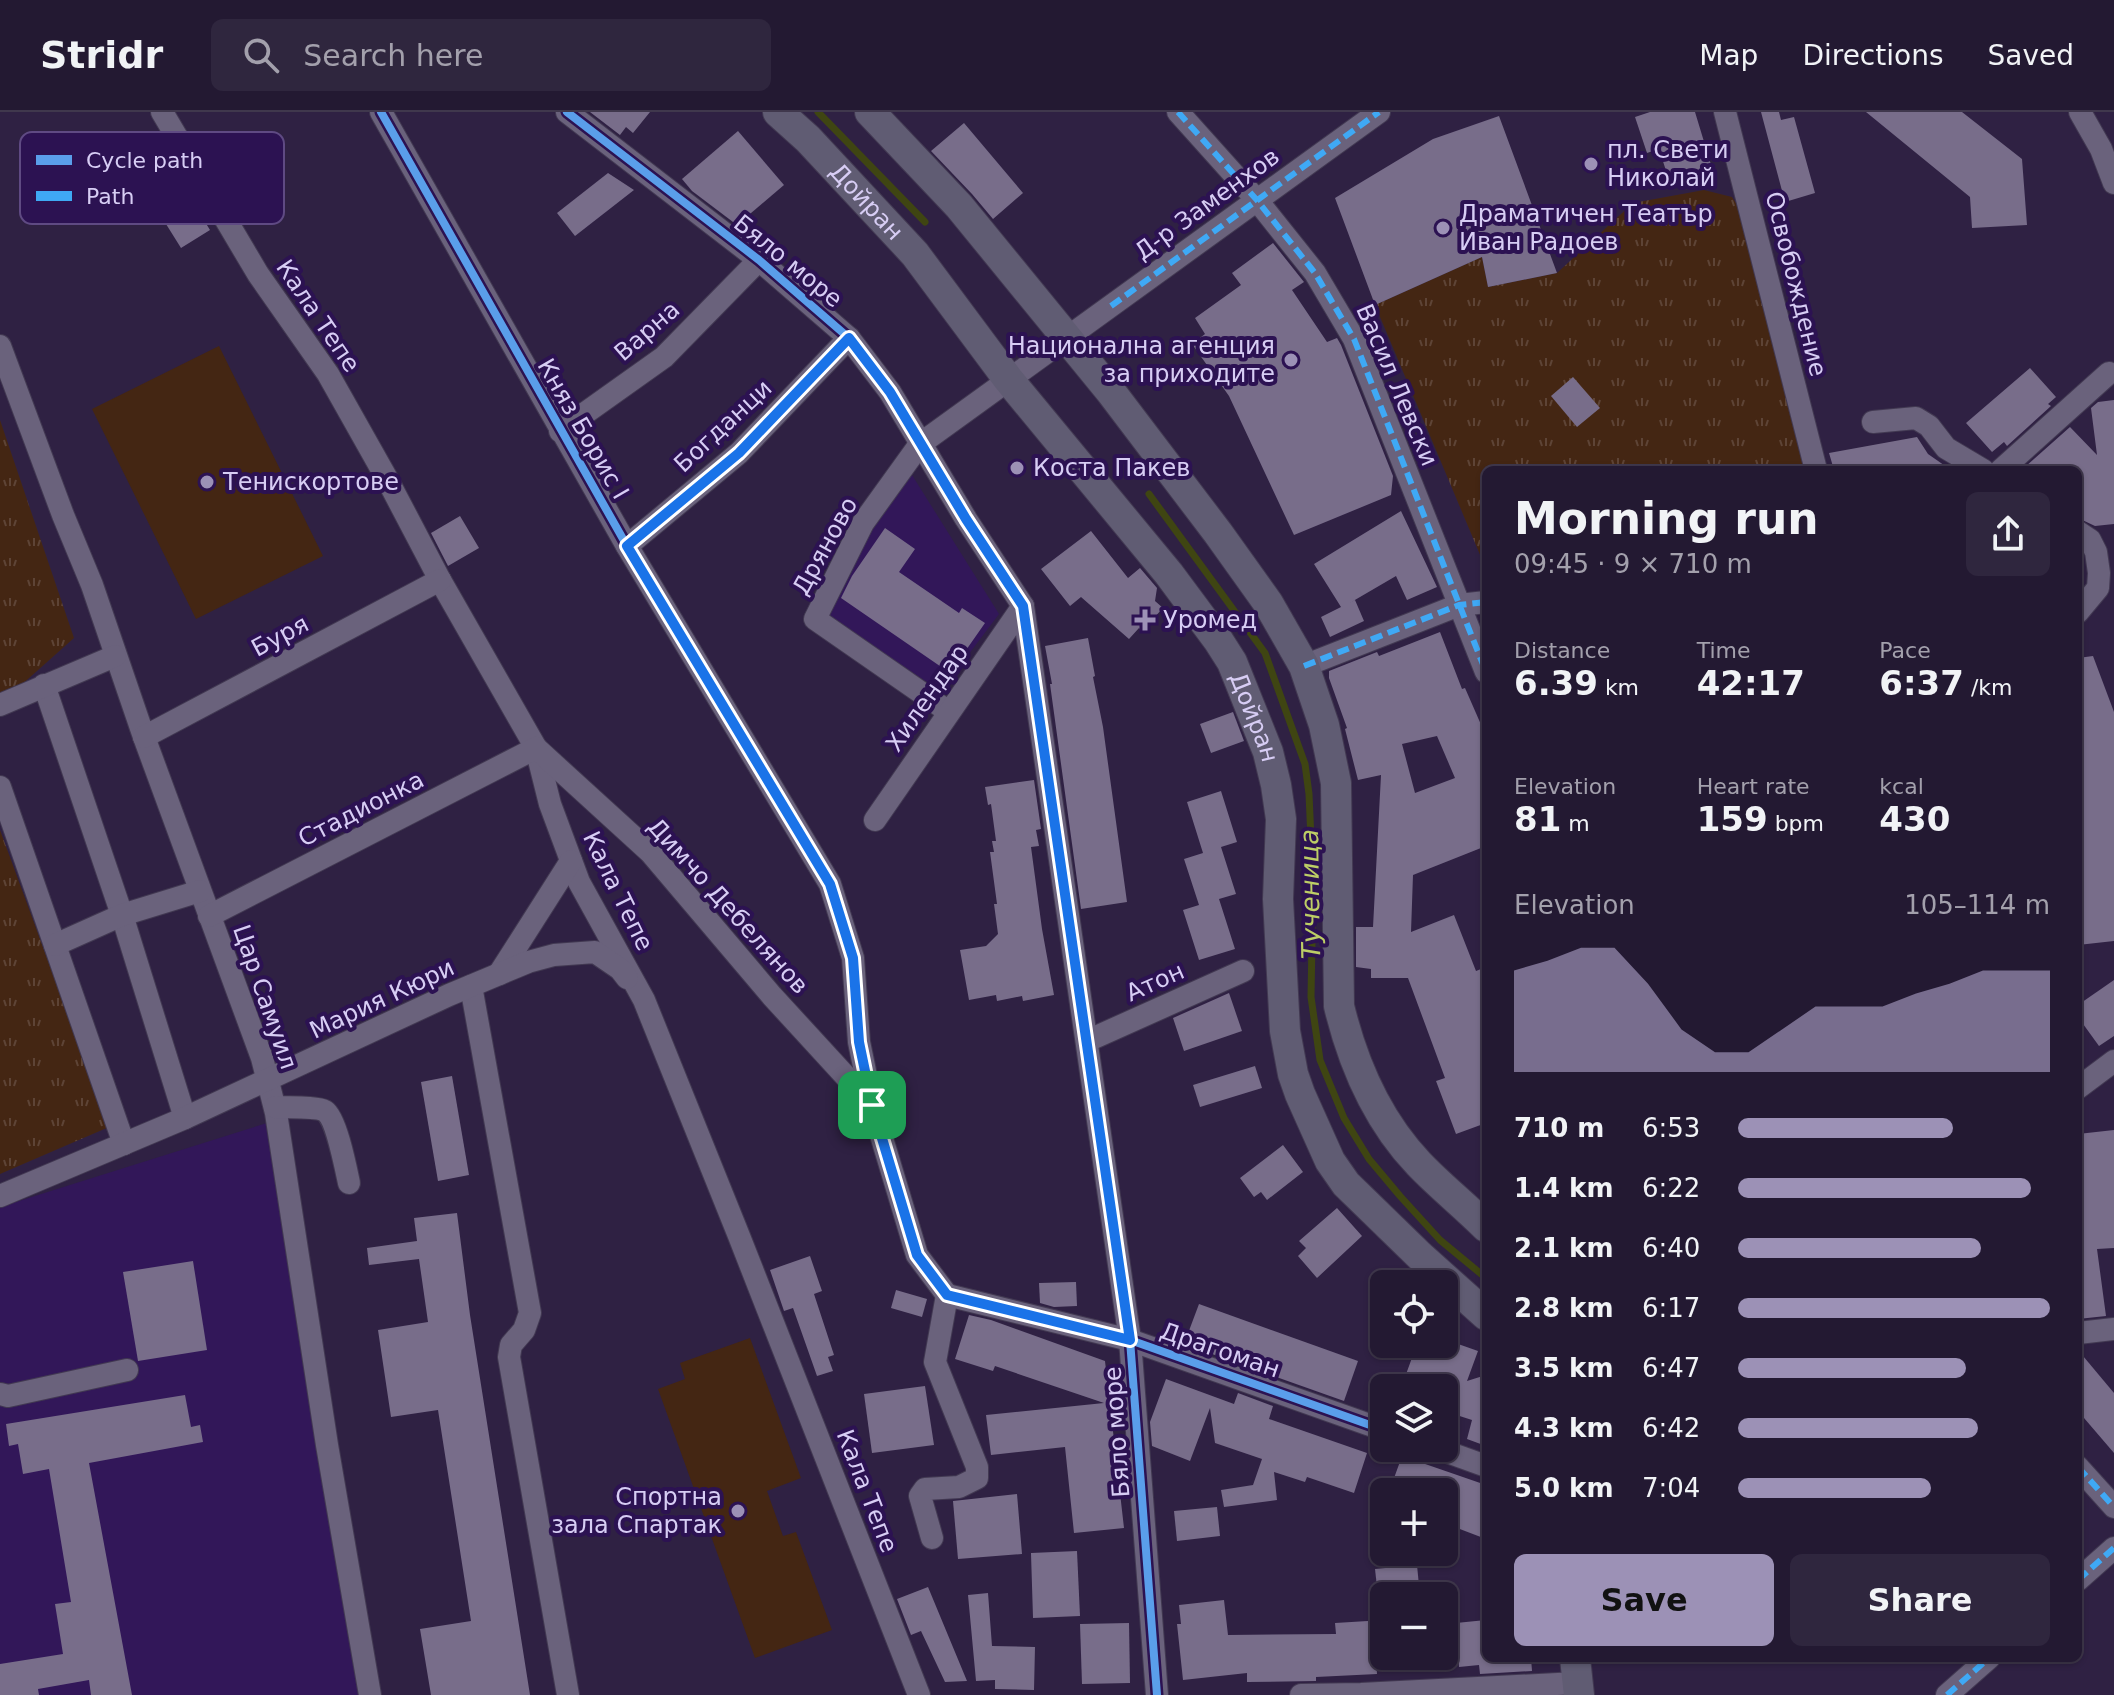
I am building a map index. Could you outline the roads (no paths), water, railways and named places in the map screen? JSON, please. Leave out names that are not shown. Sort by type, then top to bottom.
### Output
[{"type":"main road","name":"Дойран","points":[[778,112],[808,139],[915,254],[1008,379],[1169,574],[1232,662],[1268,752],[1276,785],[1281,819],[1278,899],[1285,1031],[1300,1094],[1330,1161],[1346,1184],[1482,1311]]},
{"type":"main road","points":[[870,112],[959,206],[1111,392],[1268,603],[1304,666],[1324,725],[1336,783],[1337,961],[1339,1006],[1347,1038],[1371,1098],[1392,1132],[1419,1164],[1482,1217]]},
{"type":"street","name":"Кала Тепе","points":[[162,112],[174,132]]},
{"type":"street","name":"Княз Борис I","points":[[381,112],[560,431],[830,884],[853,958],[859,1042],[872,1105],[917,1255],[947,1295]]},
{"type":"street","name":"Бяло море","points":[[567,112],[759,260],[849,338],[890,392],[1023,606],[1130,1340],[1157,1695]]},
{"type":"street","name":"Васил Левски","points":[[1178,112],[1256,199],[1315,273],[1354,339],[1482,662]]},
{"type":"street","name":"Д-р Заменхов","points":[[920,444],[1379,112]]},
{"type":"street","name":"Освобождение","points":[[1725,112],[1815,466]]},
{"type":"street","points":[[2080,112],[2101,149],[2114,183]]},
{"type":"street","name":"Кала Тепе","points":[[228,224],[258,274],[328,374],[536,748],[550,804],[579,882],[644,1000],[919,1695]]},
{"type":"street","name":"Варна","points":[[560,431],[664,357],[759,260]]},
{"type":"street","name":"Богданци","points":[[627,546],[739,453],[849,338]]},
{"type":"street","name":"Цар Самуил","points":[[0,346],[92,585],[144,737],[262,1058],[275,1107],[327,1445],[370,1695]]},
{"type":"street","points":[[2005,466],[2109,373]]},
{"type":"street","points":[[1873,422],[1916,418],[1929,426],[1946,448],[1976,466]]},
{"type":"street","name":"Дряново","points":[[920,444],[863,523],[815,619],[949,712]]},
{"type":"street","points":[[2082,535],[2090,540],[2096,552],[2099,573],[2098,588],[2082,607]]},
{"type":"street","name":"Буря","points":[[144,737],[440,580]]},
{"type":"street","points":[[1304,666],[1459,605],[1482,602]]},
{"type":"street","name":"Хилендар","points":[[875,820],[1023,606]]},
{"type":"street","points":[[0,705],[115,656]]},
{"type":"street","points":[[44,685],[122,915],[185,1118]]},
{"type":"street","name":"Димчо Дебелянов","points":[[536,748],[650,852],[772,996],[872,1105]]},
{"type":"street","name":"Стадионка","points":[[209,916],[536,748]]},
{"type":"street","points":[[0,787],[124,1144]]},
{"type":"street","points":[[499,974],[571,861]]},
{"type":"street","points":[[55,945],[122,915],[200,891]]},
{"type":"street","name":"Мария Кюри","points":[[0,1196],[185,1118],[471,986],[554,955],[595,952],[620,969],[644,1000]]},
{"type":"street","name":"Атон","points":[[1087,1041],[1243,971]]},
{"type":"street","points":[[471,986],[530,1313],[524,1330],[511,1345],[509,1357],[568,1695]]},
{"type":"street","points":[[2082,1085],[2114,1061]]},
{"type":"street","points":[[275,1107],[323,1110],[330,1116],[349,1183]]},
{"type":"street","points":[[932,1538],[920,1496],[925,1489],[959,1487],[977,1478],[977,1467],[935,1362],[947,1295]]},
{"type":"street","name":"Драгоман","points":[[947,1295],[1130,1340],[1370,1425]]},
{"type":"street","points":[[2082,1333],[2114,1329]]},
{"type":"street","points":[[0,1394],[8,1396],[127,1370]]},
{"type":"street","points":[[1458,1456],[1482,1465]]},
{"type":"street","points":[[2082,1471],[2114,1507]]},
{"type":"street","points":[[2082,1576],[2114,1548]]},
{"type":"street","points":[[1947,1695],[1984,1662]]},
{"type":"street","points":[[1301,1695],[1361,1695],[1577,1679]]},
{"type":"waterway","name":"Тученица","points":[[818,112],[925,222]]},
{"type":"waterway","name":"Тученица","points":[[1149,494],[1265,653],[1305,764],[1313,884],[1311,997],[1320,1060],[1344,1118],[1369,1159],[1400,1196],[1440,1240],[1482,1275]]},
{"type":"place","name":"пл. Свети Николай","points":[[1591,164]]},
{"type":"place","name":"Драматичен Театър Иван Радоев","points":[[1443,228]]},
{"type":"place","name":"Национална агенция за приходите","points":[[1291,360]]},
{"type":"place","name":"Коста Пакев","points":[[1017,468]]},
{"type":"place","name":"Тенискортове","points":[[207,482]]},
{"type":"place","name":"Уромед","points":[[1145,620]]},
{"type":"place","name":"Спортна зала Спартак","points":[[738,1511]]}]
